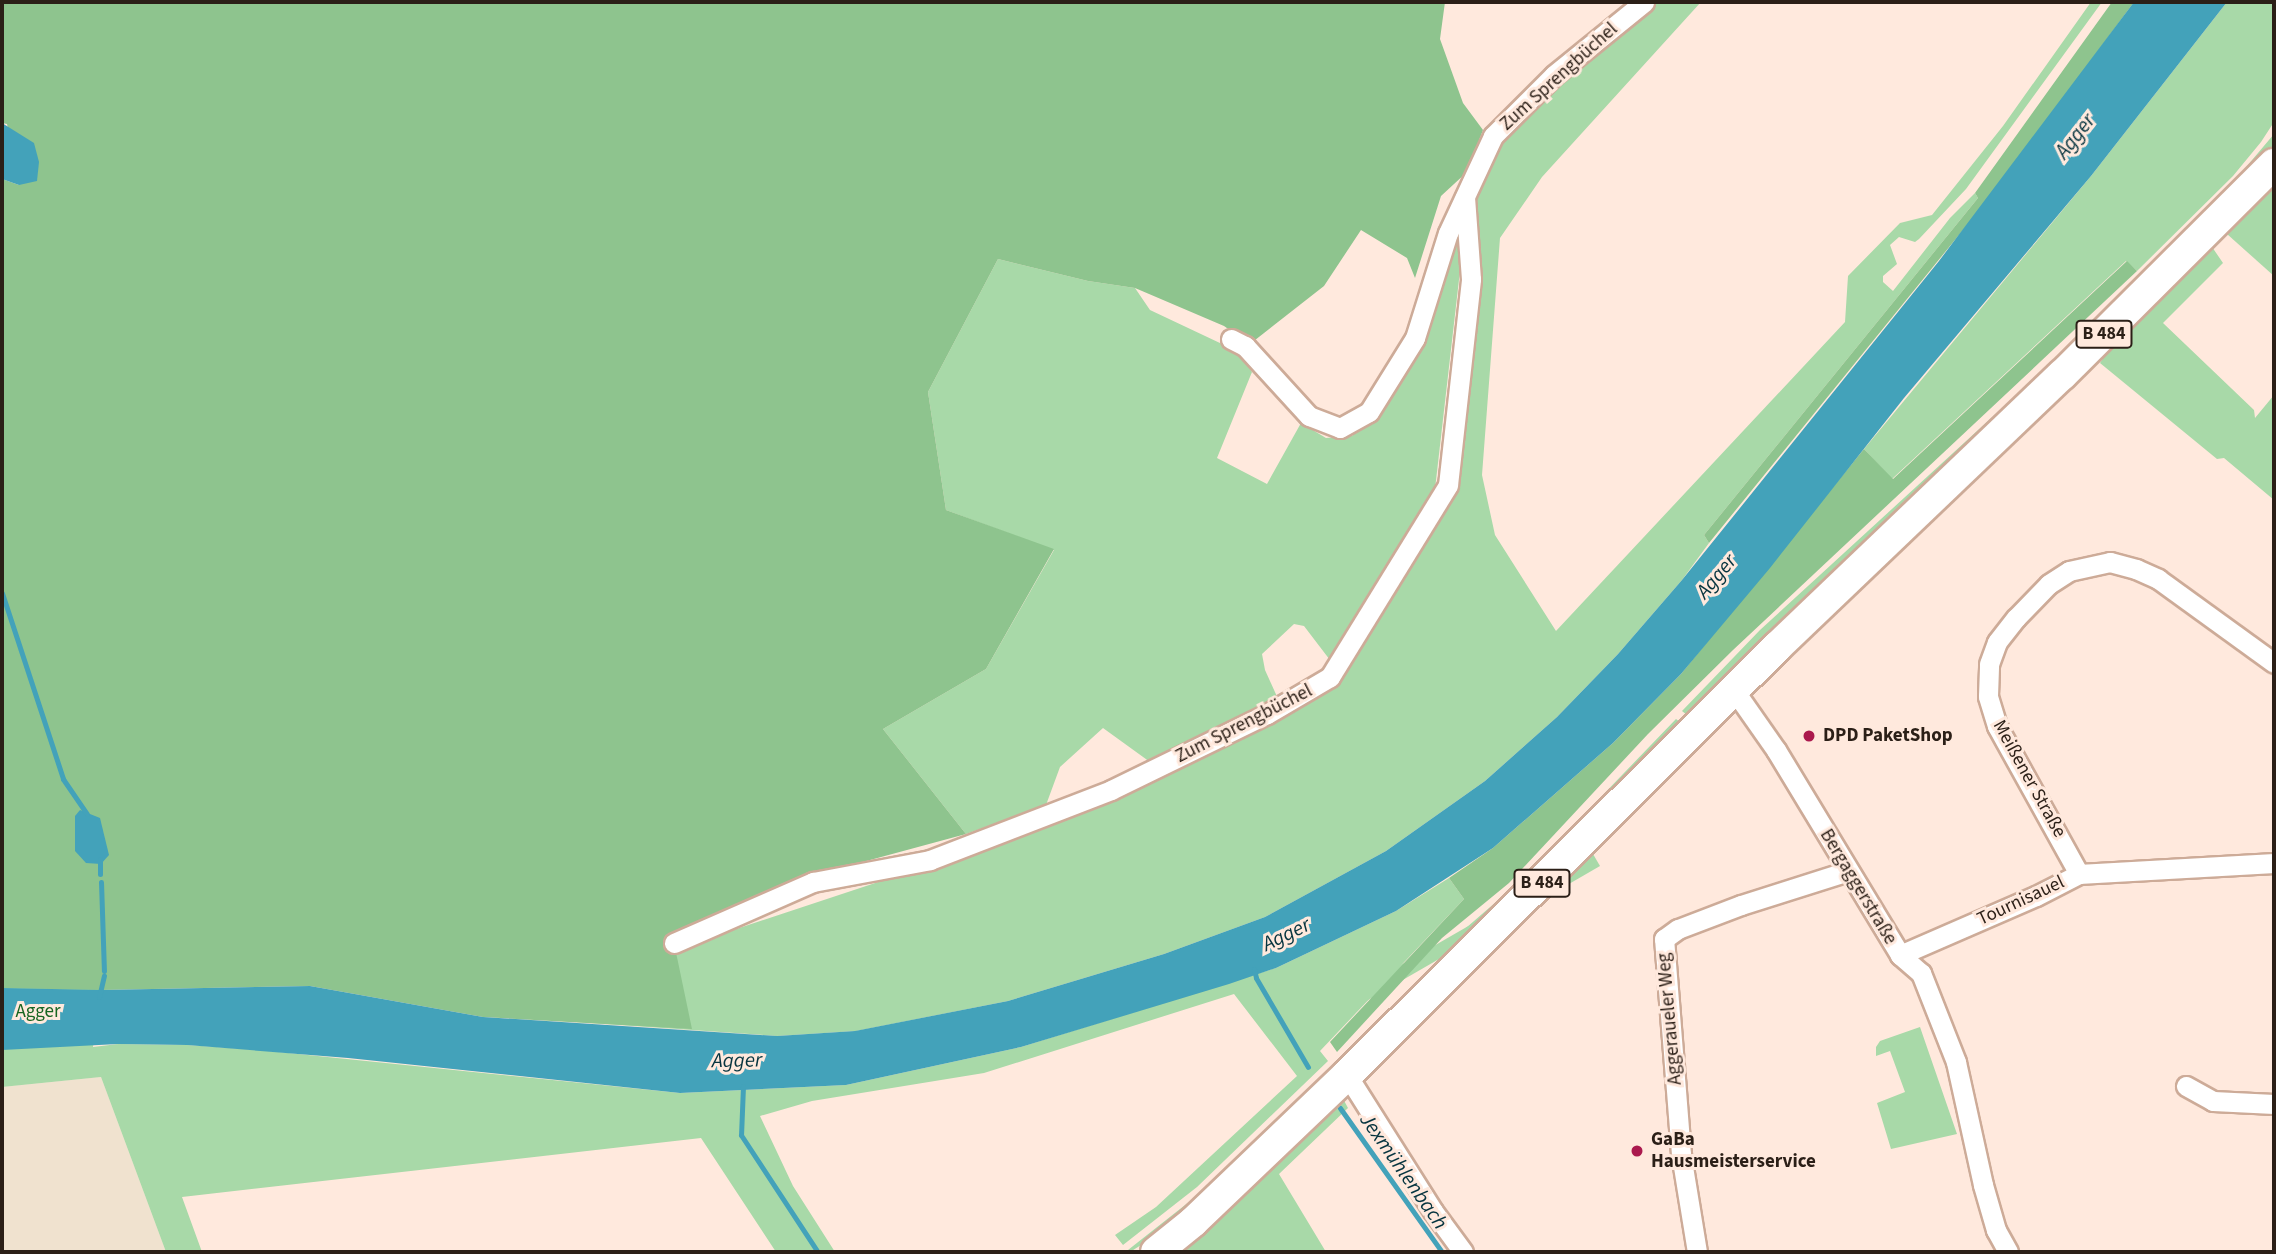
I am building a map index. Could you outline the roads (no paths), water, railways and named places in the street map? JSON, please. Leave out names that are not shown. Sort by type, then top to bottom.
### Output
[{"type":"main road","name":"B 484","points":[[1156,1252],[1203,1213],[1347,1074],[1734,690],[2072,365],[2274,164]]},
{"type":"street","name":"Zum Sprengbüchel","points":[[1231,339],[1245,346],[1309,416],[1340,428],[1369,412],[1415,338],[1448,233],[1493,136],[1554,75],[1644,2]]},
{"type":"street","name":"Zum Sprengbüchel","points":[[674,943],[813,882],[930,860],[1111,790],[1267,714],[1330,677],[1448,485],[1471,279],[1465,197]]},
{"type":"street","name":"Meißener Straße","points":[[2079,874],[1997,726],[1988,696],[1990,664],[1997,642],[2015,618],[2049,584],[2069,571],[2110,562],[2158,579],[2274,663]]},
{"type":"street","name":"Bergaggerstraße","points":[[1734,690],[1776,751],[1900,955],[1921,973],[1956,1062],[1983,1185],[1996,1230],[2008,1252]]},
{"type":"street","name":"Tournisauel","points":[[1900,955],[2036,896],[2079,874],[2274,863]]},
{"type":"street","name":"Aggeraueler Weg","points":[[1697,1252],[1681,1154],[1662,954],[1664,939],[1678,929],[1741,905],[1848,871]]},
{"type":"street","points":[[1347,1074],[1428,1204],[1463,1252]]},
{"type":"street","points":[[2186,1086],[2213,1101],[2274,1104]]},
{"type":"water","name":"Agger","points":[[2134,2],[2227,2],[2091,176],[1904,398],[1770,568],[1681,674],[1613,743],[1493,848],[1396,911],[1276,968],[1229,984],[1021,1047],[846,1085],[680,1093],[348,1058],[187,1045],[118,1044],[2,1050],[2,988],[101,990],[310,986],[483,1017],[777,1036],[855,1031],[1008,1001],[1164,954],[1265,917],[1386,851],[1485,781],[1557,717],[1618,654],[1682,580],[1939,261]]},
{"type":"water","points":[[2,123],[34,143],[39,162],[37,181],[19,185],[2,179]]},
{"type":"water","points":[[80,810],[100,818],[109,855],[101,864],[86,863],[75,851],[75,816]]},
{"type":"waterway","points":[[2,593],[63,779],[87,814]]},
{"type":"waterway","points":[[100,859],[100,874]]},
{"type":"waterway","points":[[101,882],[104,971]]},
{"type":"waterway","name":"Jexmühlenbach","points":[[1254,969],[1256,978],[1308,1067]]},
{"type":"waterway","points":[[99,997],[104,976]]},
{"type":"waterway","points":[[743,1086],[741,1135],[818,1252]]},
{"type":"waterway","name":"Jexmühlenbach","points":[[1340,1108],[1442,1252]]},
{"type":"place","name":"DPD PaketShop","points":[[1809,736]]},
{"type":"place","name":"GaBa Hausmeisterservice","points":[[1637,1151]]}]
